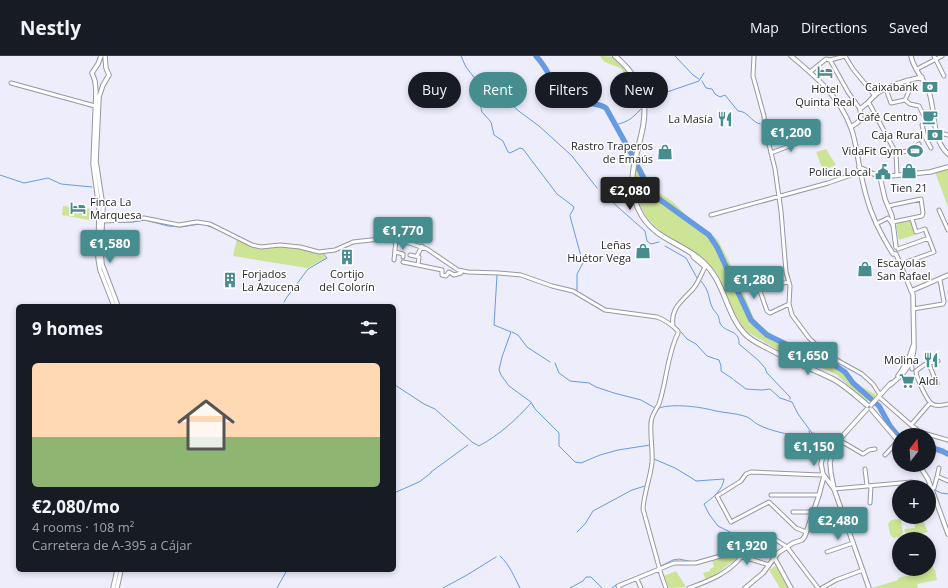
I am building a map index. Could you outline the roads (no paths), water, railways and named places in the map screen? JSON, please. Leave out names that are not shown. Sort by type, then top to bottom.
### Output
[{"type":"main road","points":[[615,56],[634,76],[643,96],[645,110],[644,127],[633,167],[632,177],[633,197],[636,206],[646,223],[664,239],[692,254],[707,265],[719,283],[737,323],[745,334],[755,342],[774,352],[838,382],[870,406]]},
{"type":"street","points":[[101,56],[92,73],[96,91],[93,164],[99,203],[98,258],[100,270],[113,304]]},
{"type":"street","points":[[105,56],[106,68],[109,75],[100,91],[99,97],[96,161],[102,200],[102,264],[117,304]]},
{"type":"street","points":[[754,56],[753,76],[764,116],[778,195],[786,272],[790,286],[789,304],[792,315],[809,338],[826,354],[843,362],[868,379],[873,384],[879,397],[911,425],[920,432],[948,440]]},
{"type":"street","points":[[791,56],[810,72],[833,96],[851,127],[868,204],[876,224],[889,248],[892,250],[892,253],[896,254],[901,264],[911,291],[913,309],[914,352],[908,367],[824,454],[821,464],[824,475],[834,489]]},
{"type":"street","points":[[810,72],[828,58],[845,56],[853,69],[875,96]]},
{"type":"street","points":[[910,56],[930,93],[930,119],[922,126],[925,137],[931,148]]},
{"type":"street","points":[[917,69],[935,58],[942,56]]},
{"type":"street","points":[[828,58],[860,109],[861,119],[858,123],[851,127]]},
{"type":"street","points":[[935,58],[944,76]]},
{"type":"street","points":[[96,66],[106,68]]},
{"type":"street","points":[[860,109],[886,89],[907,80],[922,77]]},
{"type":"street","points":[[905,100],[910,89],[907,80]]},
{"type":"street","points":[[95,81],[100,83],[105,82]]},
{"type":"street","points":[[11,82],[95,106]]},
{"type":"street","points":[[886,89],[891,103],[905,100]]},
{"type":"street","points":[[905,100],[910,104],[919,106],[930,119],[942,147],[948,154]]},
{"type":"street","points":[[869,103],[896,153],[897,175]]},
{"type":"street","points":[[938,136],[944,134],[948,135]]},
{"type":"street","points":[[771,153],[805,140]]},
{"type":"street","points":[[896,153],[908,151],[919,144]]},
{"type":"street","points":[[859,166],[880,177],[930,172],[948,167]]},
{"type":"street","points":[[711,215],[778,195],[828,183],[860,172]]},
{"type":"street","points":[[880,177],[883,192],[892,216],[897,248],[896,254]]},
{"type":"street","points":[[888,206],[921,199],[922,216],[893,224]]},
{"type":"street","points":[[938,210],[948,230]]},
{"type":"street","points":[[102,222],[144,218],[178,225],[204,222],[256,246],[265,247],[281,245],[300,247],[319,252],[336,250],[353,242],[384,238],[396,240],[422,246],[453,268],[461,271],[493,272],[528,277],[552,286],[573,291],[605,310],[657,317],[664,320],[678,331],[672,345],[667,373],[658,404],[652,418],[652,463],[643,508],[659,570],[666,588]]},
{"type":"street","points":[[876,224],[888,218],[893,224]]},
{"type":"street","points":[[901,264],[934,252],[925,229],[916,232],[912,219]]},
{"type":"street","points":[[892,250],[894,247],[897,248],[929,238]]},
{"type":"street","points":[[394,260],[396,240]]},
{"type":"street","points":[[417,256],[422,246]]},
{"type":"street","points":[[395,252],[403,254],[403,256]]},
{"type":"street","points":[[673,326],[672,317],[678,304],[694,288],[705,267],[693,257],[692,254]]},
{"type":"street","points":[[410,255],[417,256]]},
{"type":"street","points":[[417,256],[420,258],[418,265]]},
{"type":"street","points":[[403,262],[442,270],[442,275],[446,276],[449,272],[457,274],[461,273],[461,271]]},
{"type":"street","points":[[911,291],[940,280],[948,275]]},
{"type":"street","points":[[913,309],[943,304],[944,302],[940,280]]},
{"type":"street","points":[[789,282],[761,287],[760,291],[767,311],[770,313],[789,304]]},
{"type":"street","points":[[903,371],[914,343]]},
{"type":"street","points":[[908,367],[910,355]]},
{"type":"street","points":[[912,360],[918,381],[930,403],[934,405],[947,405]]},
{"type":"street","points":[[903,371],[914,370],[938,361]]},
{"type":"street","points":[[928,364],[937,384]]},
{"type":"street","points":[[908,367],[914,370]]},
{"type":"street","points":[[911,425],[930,403]]},
{"type":"street","points":[[870,406],[892,433]]},
{"type":"street","points":[[812,436],[824,454]]},
{"type":"street","points":[[839,440],[863,454],[869,450],[875,449]]},
{"type":"street","points":[[839,440],[831,459],[831,473],[834,489],[869,588]]},
{"type":"street","points":[[885,455],[892,448]]},
{"type":"street","points":[[788,455],[824,454],[830,456],[831,459]]},
{"type":"street","points":[[936,481],[939,468]]},
{"type":"street","points":[[865,469],[869,486],[870,503]]},
{"type":"street","points":[[806,532],[796,528],[769,502],[731,522],[716,496],[742,481],[746,474],[751,472],[828,476],[831,473]]},
{"type":"street","points":[[745,588],[763,573],[774,557],[787,547],[802,540],[819,495],[824,475]]},
{"type":"street","points":[[937,477],[948,481]]},
{"type":"street","points":[[834,489],[892,484]]},
{"type":"street","points":[[771,494],[819,495]]},
{"type":"street","points":[[936,500],[948,534]]},
{"type":"street","points":[[793,512],[813,512]]},
{"type":"street","points":[[773,538],[787,547],[818,588]]},
{"type":"street","points":[[826,552],[853,543]]},
{"type":"street","points":[[619,587],[674,563],[696,563],[731,553],[768,565]]},
{"type":"street","points":[[689,588],[714,578],[732,566],[742,556]]},
{"type":"street","points":[[774,557],[791,588]]},
{"type":"street","points":[[822,588],[836,580],[863,570]]},
{"type":"street","points":[[113,588],[117,572]]},
{"type":"street","points":[[117,588],[121,572]]},
{"type":"street","points":[[638,579],[641,588]]},
{"type":"waterway","points":[[461,56],[466,67],[480,85],[490,87],[539,126],[572,156],[597,188]]},
{"type":"waterway","points":[[536,56],[549,76],[551,89],[548,99],[550,101],[591,103],[606,108],[647,185],[659,199],[709,235],[717,247],[751,320],[767,335],[798,350],[833,364],[845,372],[853,383],[879,406],[892,428]]},
{"type":"waterway","points":[[675,56],[693,75],[699,79]]},
{"type":"waterway","points":[[668,92],[699,81],[704,73]]},
{"type":"waterway","points":[[702,81],[706,88],[712,89],[715,94],[720,97],[725,95],[738,111],[741,111],[760,124]]},
{"type":"waterway","points":[[481,108],[482,112],[491,122],[494,135],[503,141],[508,152],[510,153],[520,148],[523,149],[557,194],[573,206],[574,208],[570,215]]},
{"type":"waterway","points":[[615,125],[630,119],[641,109]]},
{"type":"waterway","points":[[0,175],[24,183],[48,178],[61,184],[92,187]]},
{"type":"waterway","points":[[602,193],[645,231],[647,241],[651,244],[659,242]]},
{"type":"waterway","points":[[570,216],[583,263],[577,274],[577,291]]},
{"type":"waterway","points":[[108,222],[133,222],[145,220],[168,226],[181,227],[200,224]]},
{"type":"waterway","points":[[203,224],[219,230]]},
{"type":"waterway","points":[[665,246],[686,258],[697,278]]},
{"type":"waterway","points":[[284,302],[308,269],[327,258],[322,252]]},
{"type":"waterway","points":[[497,275],[494,325],[511,332],[499,370],[509,386],[531,402],[535,409],[559,433],[559,446],[575,462],[581,463],[600,455],[618,450],[650,445]]},
{"type":"waterway","points":[[700,280],[706,288],[713,310],[718,316],[722,326],[737,336],[739,339],[739,344],[758,360],[765,368],[767,373],[790,397],[790,399]]},
{"type":"waterway","points":[[512,332],[518,335],[527,347],[550,362]]},
{"type":"waterway","points":[[681,332],[687,339],[696,344],[707,356],[719,360],[721,371],[733,379]]},
{"type":"waterway","points":[[830,358],[845,372]]},
{"type":"waterway","points":[[555,363],[559,373],[570,381],[589,383],[614,393],[641,400],[655,408]]},
{"type":"waterway","points":[[734,380],[746,389],[770,389],[780,398],[792,402],[798,414],[812,433],[818,434],[832,444]]},
{"type":"waterway","points":[[396,386],[424,404],[435,409],[472,442],[479,446],[507,427],[531,403]]},
{"type":"waterway","points":[[659,408],[672,406],[703,408],[737,414],[777,432],[805,436],[810,435],[809,431]]},
{"type":"waterway","points":[[396,492],[419,482],[468,445]]},
{"type":"waterway","points":[[936,449],[948,454]]},
{"type":"waterway","points":[[654,459],[675,468],[696,481],[724,479],[722,486],[717,493],[704,504],[709,514],[718,526],[740,537],[750,545],[772,555]]},
{"type":"waterway","points":[[649,473],[650,463]]},
{"type":"waterway","points":[[577,532],[585,524],[593,511],[632,490],[645,486]]},
{"type":"waterway","points":[[642,503],[645,490]]},
{"type":"waterway","points":[[936,490],[948,494]]},
{"type":"waterway","points":[[661,566],[673,560],[679,559],[693,562],[721,554],[741,539]]},
{"type":"waterway","points":[[500,556],[509,567],[520,588]]},
{"type":"waterway","points":[[443,588],[496,557]]},
{"type":"waterway","points":[[620,583],[658,568]]},
{"type":"waterway","points":[[277,588],[286,572]]},
{"type":"waterway","points":[[570,588],[583,581],[586,577],[591,577],[602,588]]},
{"type":"waterway","points":[[612,588],[616,585]]},
{"type":"tunnel","points":[[928,120],[932,119]]},
{"type":"place","name":"Hotel Quinta Real","points":[[825,72]]},
{"type":"place","name":"Caixabank","points":[[930,87]]},
{"type":"place","name":"Café Centro","points":[[930,117]]},
{"type":"place","name":"La Masía","points":[[725,119]]},
{"type":"place","name":"Caja Rural","points":[[935,135]]},
{"type":"place","name":"VidaFit Gym","points":[[915,151]]},
{"type":"place","name":"Rastro Traperos de Emaús","points":[[665,152]]},
{"type":"place","name":"Tien 21","points":[[909,171]]},
{"type":"place","name":"Policía Local","points":[[883,172]]},
{"type":"place","name":"Finca La Marquesa","points":[[78,208]]},
{"type":"place","name":"Leñas Huétor Vega","points":[[643,251]]},
{"type":"place","name":"Cortijo del Colorín","points":[[347,257]]},
{"type":"place","name":"Escayolas San Rafael","points":[[865,269]]},
{"type":"place","name":"Forjados La Azucena","points":[[230,280]]},
{"type":"place","name":"Molina","points":[[931,360]]},
{"type":"place","name":"Aldi","points":[[907,381]]}]
